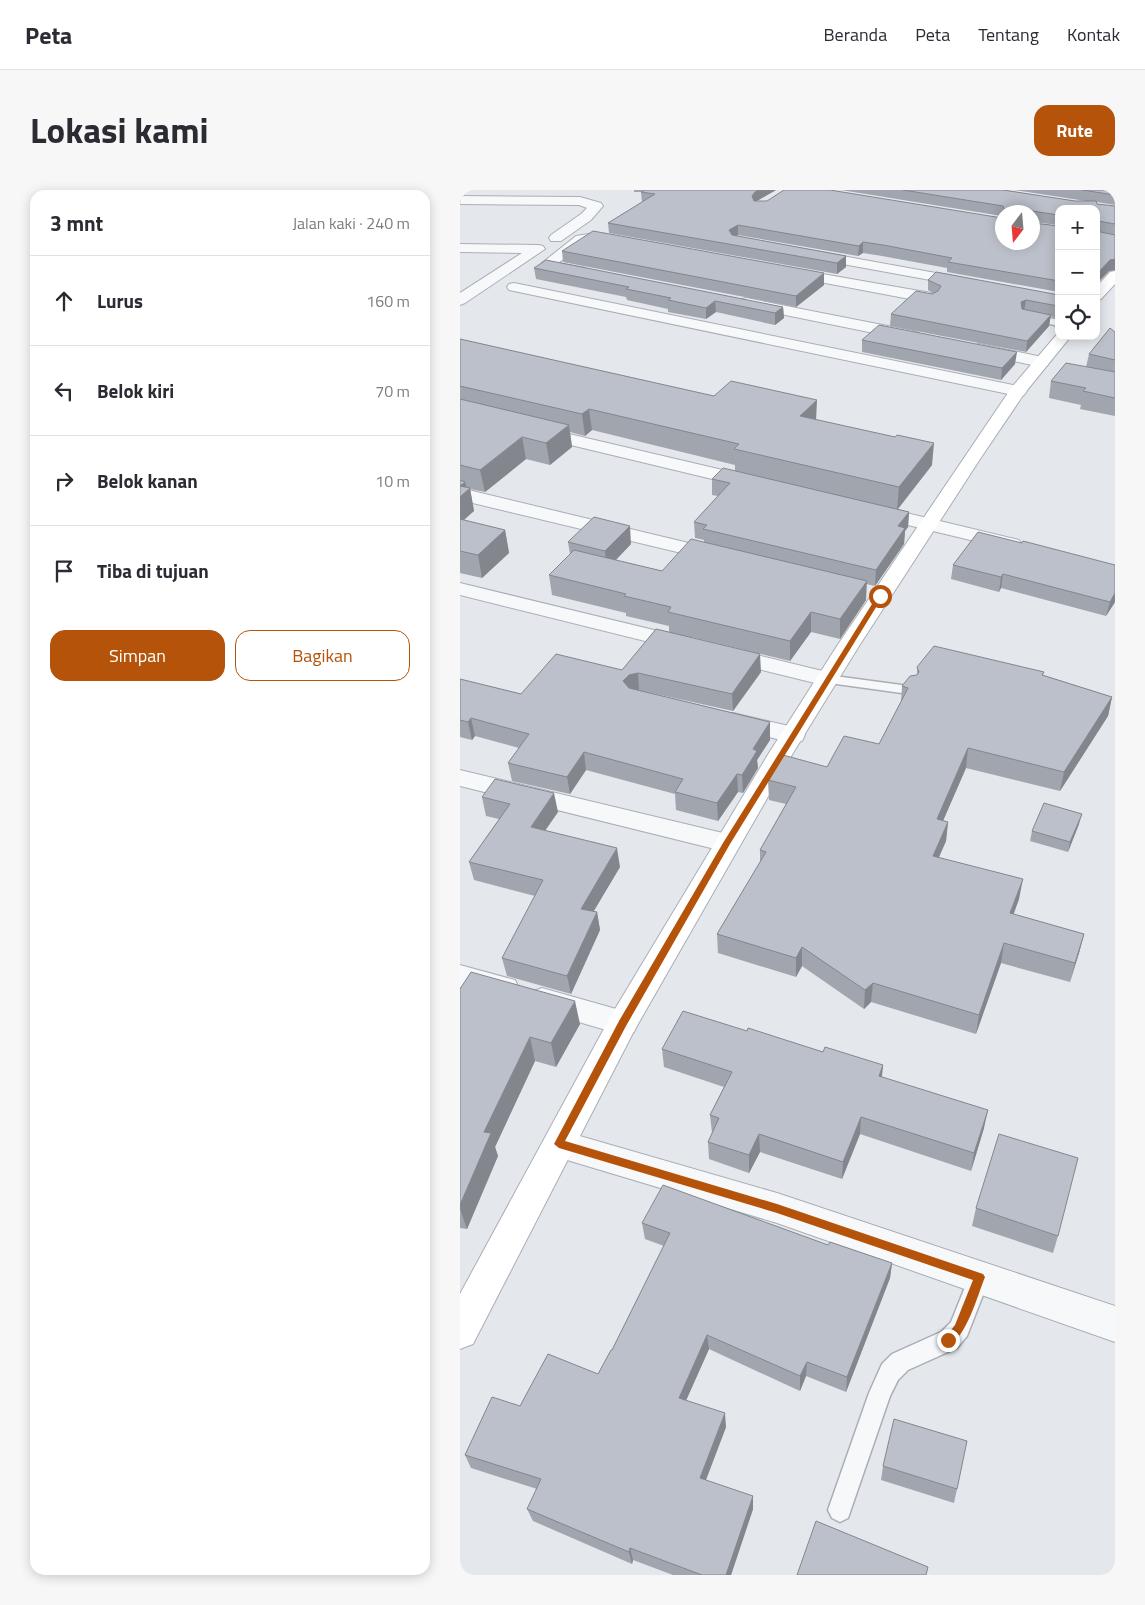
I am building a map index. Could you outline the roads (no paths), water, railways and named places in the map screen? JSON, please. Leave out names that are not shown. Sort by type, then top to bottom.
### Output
[{"type":"street","points":[[460,200],[580,201],[596,206],[586,217],[460,300]]},
{"type":"street","points":[[595,274],[551,266],[549,263],[584,237],[592,236],[614,240]]},
{"type":"street","points":[[460,248],[538,249]]},
{"type":"street","points":[[797,251],[981,285]]},
{"type":"street","points":[[777,270],[931,298]]},
{"type":"street","points":[[1097,295],[1113,279]]},
{"type":"street","points":[[514,287],[1018,391]]},
{"type":"street","points":[[734,300],[928,339]]},
{"type":"street","points":[[460,1331],[623,1023],[727,843],[827,679],[871,594],[928,524],[1018,391],[1045,367],[1061,340]]},
{"type":"street","points":[[966,346],[1045,367]]},
{"type":"street","points":[[517,426],[775,488]]},
{"type":"street","points":[[460,494],[741,561]]},
{"type":"street","points":[[851,506],[1031,549]]},
{"type":"street","points":[[460,589],[827,679]]},
{"type":"street","points":[[716,717],[793,735]]},
{"type":"street","points":[[460,778],[727,843]]},
{"type":"street","points":[[460,976],[623,1023]]},
{"type":"street","points":[[559,1144],[777,1208],[1115,1324]]},
{"type":"lane","points":[[1024,316],[1055,321]]},
{"type":"lane","points":[[827,679],[909,690]]},
{"type":"lane","points":[[840,1510],[880,1393],[890,1372],[900,1362],[948,1340],[958,1328],[980,1277]]}]
